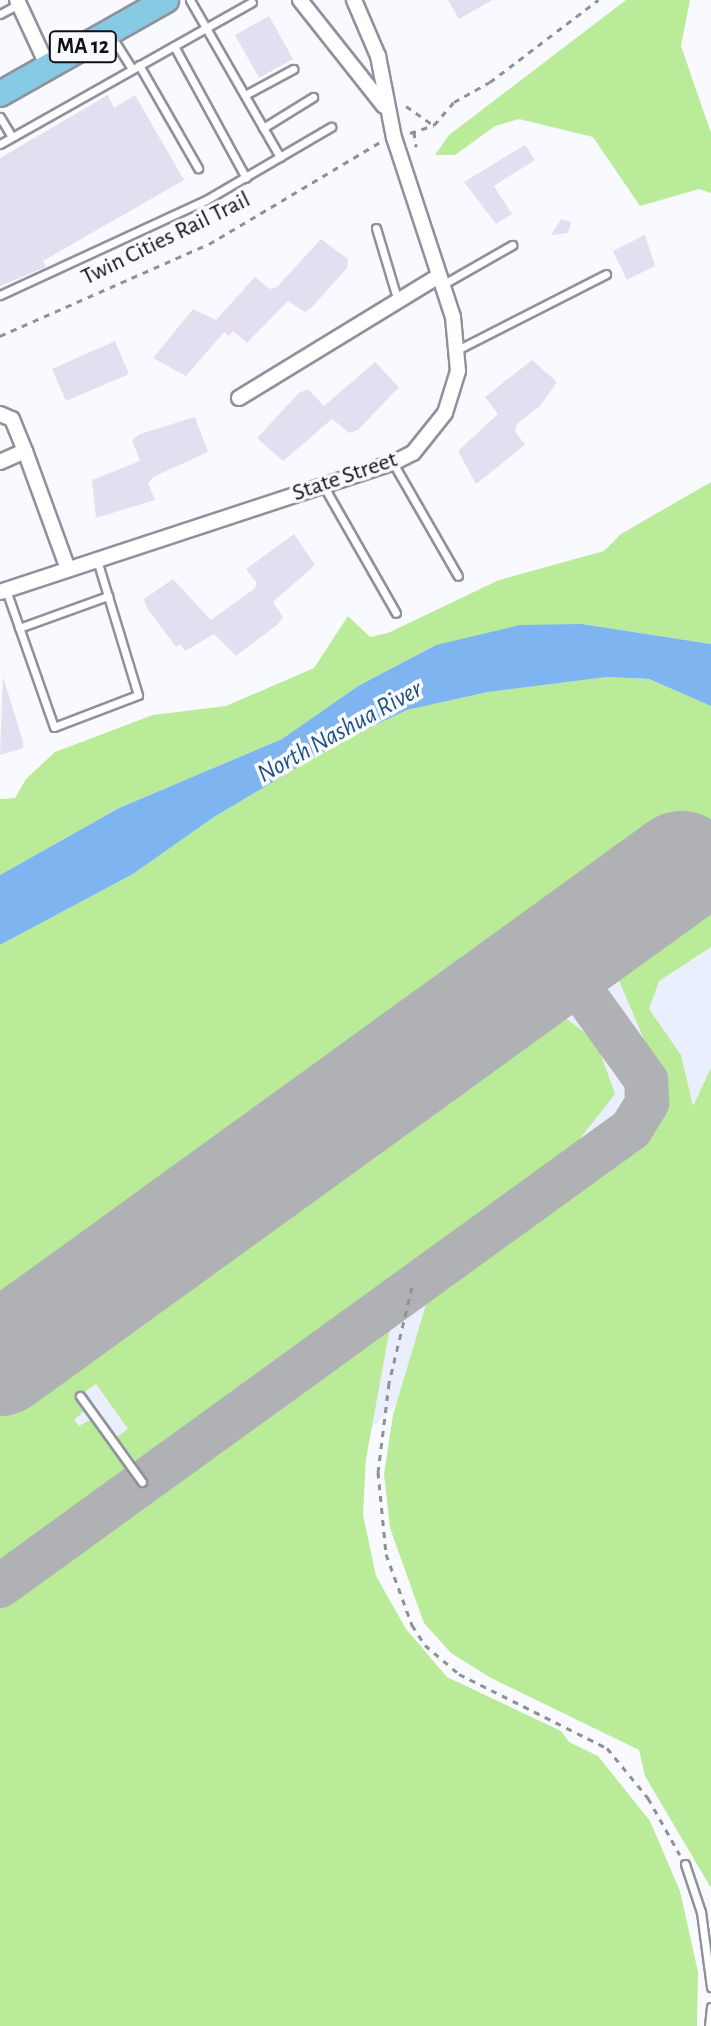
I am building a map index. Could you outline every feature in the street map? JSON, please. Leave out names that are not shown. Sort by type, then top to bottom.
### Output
[{"type":"highway","name":"MA 12","points":[[0,94],[166,0]]},
{"type":"street","points":[[300,0],[389,113]]},
{"type":"street","name":"State Street","points":[[3,591],[393,463],[413,453],[445,413],[458,371],[459,349],[389,113],[378,56],[354,0]]},
{"type":"street","points":[[18,2],[48,67]]},
{"type":"street","points":[[239,398],[397,298],[440,280]]},
{"type":"street","points":[[0,414],[12,419],[68,569]]},
{"type":"street","points":[[0,462],[25,451]]},
{"type":"lane","points":[[190,0],[280,157]]},
{"type":"lane","points":[[0,14],[18,2]]},
{"type":"lane","points":[[0,144],[252,2]]},
{"type":"lane","points":[[108,32],[135,67],[198,168]]},
{"type":"lane","points":[[174,46],[246,178]]},
{"type":"lane","points":[[245,95],[293,69]]},
{"type":"lane","points":[[263,128],[313,97]]},
{"type":"lane","points":[[0,117],[12,137]]},
{"type":"lane","points":[[0,295],[246,178],[331,127]]},
{"type":"lane","points":[[376,228],[397,298]]},
{"type":"lane","points":[[440,280],[512,245]]},
{"type":"lane","points":[[459,349],[606,274]]},
{"type":"lane","points":[[393,463],[458,576]]},
{"type":"lane","points":[[323,485],[396,613]]},
{"type":"lane","points":[[3,591],[54,727],[138,695],[97,560]]},
{"type":"lane","points":[[19,628],[108,596]]},
{"type":"lane","points":[[80,1396],[142,1482]]},
{"type":"lane","points":[[685,1864],[704,1926],[711,1987]]},
{"type":"lane","points":[[709,2026],[711,2007]]},
{"type":"path","points":[[416,147],[414,132],[434,125],[454,102],[490,82],[598,0]]},
{"type":"path","points":[[406,106],[434,125]]},
{"type":"path","name":"Twin Cities Rail Trail","points":[[0,336],[209,244],[346,166],[366,146],[383,141]]},
{"type":"path","points":[[412,1287],[389,1383],[378,1472],[386,1554],[412,1625],[425,1645],[459,1674],[607,1748],[648,1798],[685,1864]]},
{"type":"shaded area","points":[[711,735],[711,1089],[493,1314],[0,1776],[0,1002]]},
{"type":"green space","points":[[626,0],[690,0],[681,46],[711,133],[711,193],[699,189],[640,206],[593,137],[519,119],[495,126],[455,155],[435,155],[449,135]]},
{"type":"green space","points":[[711,482],[711,644],[582,624],[436,645],[358,686],[282,739],[119,808],[0,875],[0,799],[15,798],[26,779],[55,752],[153,715],[226,706],[314,668],[348,616],[370,637],[388,633],[499,580],[604,551],[621,534]]},
{"type":"green space","points":[[607,677],[649,679],[711,706],[711,947],[659,981],[649,1009],[681,1055],[693,1106],[711,1068],[711,1888],[645,1776],[639,1750],[491,1678],[451,1653],[424,1623],[390,1528],[384,1474],[393,1415],[430,1291],[643,1138],[658,1117],[660,1077],[612,964],[706,894],[660,834],[0,1312],[0,945],[133,874],[214,817],[340,742],[407,710],[488,692]]},
{"type":"green space","points":[[552,1008],[596,1041],[615,1094],[578,1141],[468,1229],[140,1467],[117,1437],[128,1429],[96,1384],[76,1398],[84,1411],[74,1420],[79,1426],[90,1420],[130,1474],[0,1565],[0,1408]]},
{"type":"green space","points":[[391,1322],[366,1459],[363,1515],[376,1576],[406,1629],[447,1677],[561,1731],[569,1742],[598,1756],[650,1821],[680,1891],[698,1972],[697,2026],[0,2026],[0,1604]]},
{"type":"water","name":"North Nashua River","points":[[582,624],[711,644],[711,706],[649,679],[607,677],[488,692],[407,710],[340,742],[214,817],[133,874],[0,945],[0,875],[119,808],[282,739],[358,686],[436,645],[520,625]]},
{"type":"building","points":[[448,0],[492,0],[459,19]]},
{"type":"building","points":[[269,16],[293,59],[259,78],[235,35]]},
{"type":"building","points":[[108,95],[114,108],[135,95],[184,180],[43,261],[46,267],[0,286],[0,158]]},
{"type":"building","points":[[525,145],[535,160],[494,186],[512,214],[496,224],[464,182]]},
{"type":"building","points":[[561,219],[571,222],[568,233],[551,235]]},
{"type":"building","points":[[645,235],[655,266],[627,280],[613,251]]},
{"type":"building","points":[[321,239],[348,259],[347,268],[305,312],[288,301],[247,343],[233,331],[229,336],[224,332],[186,376],[153,358],[193,309],[216,320],[255,277],[270,289],[277,287]]},
{"type":"building","points":[[115,341],[129,374],[66,401],[52,369]]},
{"type":"building","points":[[532,360],[557,382],[540,406],[517,424],[515,431],[525,445],[476,484],[458,451],[498,414],[485,397]]},
{"type":"building","points":[[375,362],[399,387],[358,430],[349,433],[332,419],[283,461],[257,438],[299,393],[308,389],[324,406]]},
{"type":"building","points":[[195,417],[208,452],[153,477],[148,483],[155,500],[96,518],[92,480],[140,461],[132,440],[140,434]]},
{"type":"building","points":[[294,534],[315,565],[273,602],[283,617],[278,624],[236,656],[214,634],[185,651],[180,644],[176,647],[147,608],[144,599],[173,579],[211,620],[254,589],[257,583],[246,569]]},
{"type":"building","points":[[3,677],[23,748],[0,755]]},
{"type":"taxiway","points":[[0,1586],[631,1129],[647,1103],[646,1080],[557,956]]},
{"type":"runway","points":[[0,1360],[681,867]]}]
